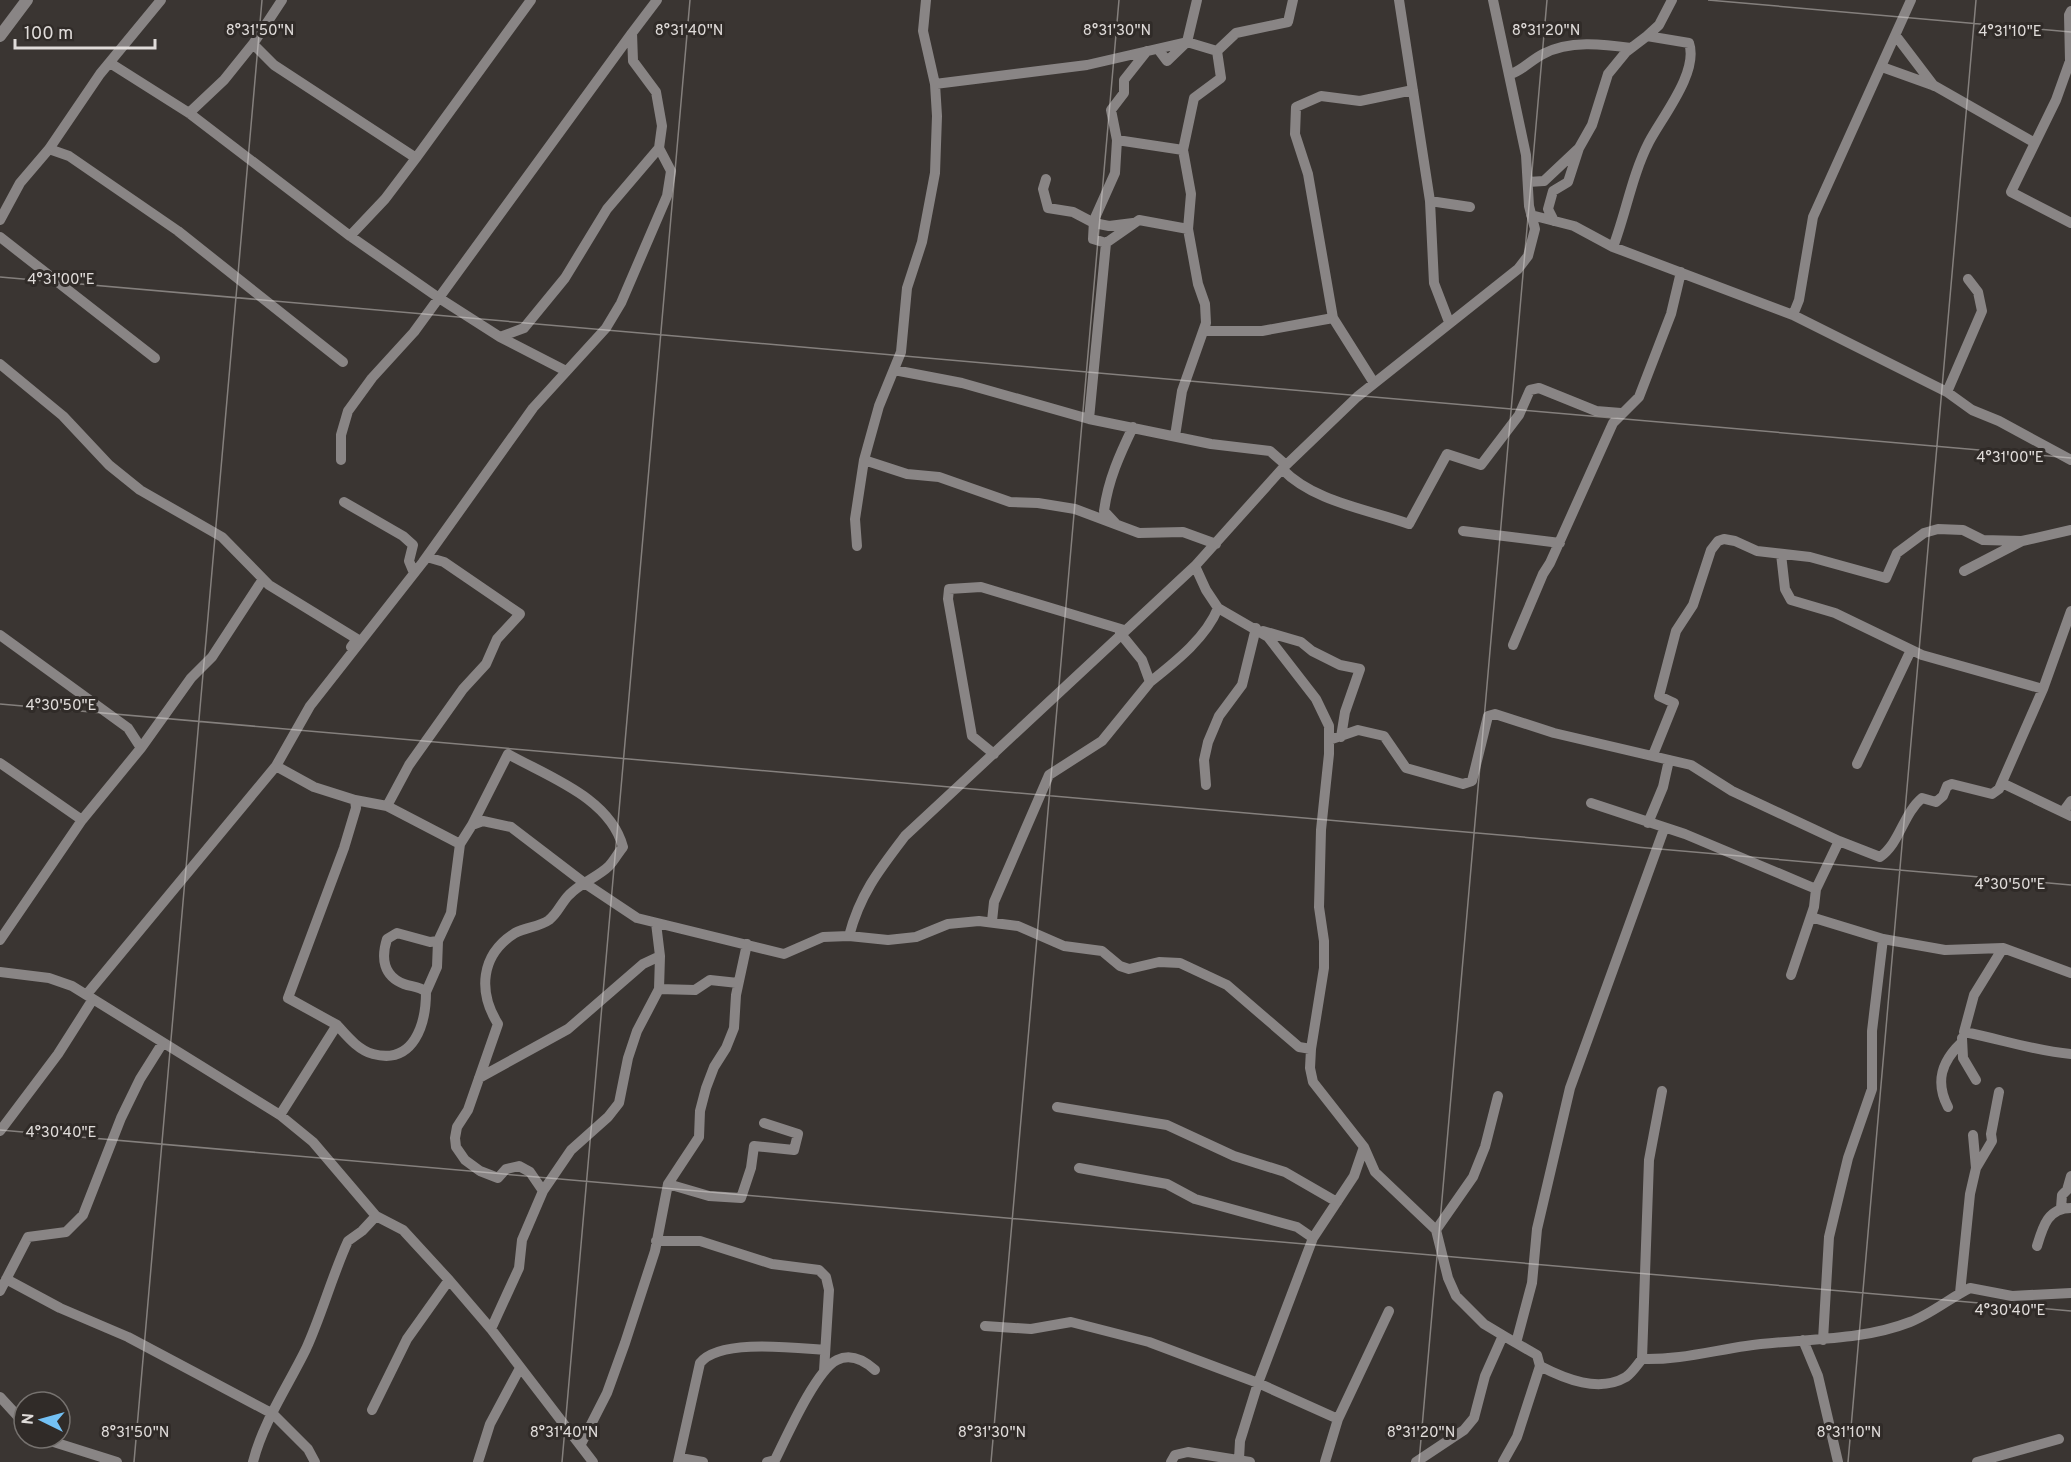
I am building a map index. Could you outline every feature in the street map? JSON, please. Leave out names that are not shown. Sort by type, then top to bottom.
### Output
[{"type":"street","points":[[0,36],[27,0]]},
{"type":"street","points":[[0,220],[20,183],[49,149],[110,63],[161,0]]},
{"type":"street","points":[[189,113],[224,80],[253,44],[282,0]]},
{"type":"street","points":[[350,236],[385,199],[531,0]]},
{"type":"street","points":[[342,460],[341,435],[348,411],[439,297],[657,0]]},
{"type":"street","points":[[857,546],[857,496],[864,460],[879,406],[901,352],[907,288],[922,242],[935,173],[937,116],[935,84],[923,32],[926,0]]},
{"type":"street","points":[[1187,42],[1197,0]]},
{"type":"street","points":[[1217,51],[1236,33],[1288,22],[1293,0]]},
{"type":"street","points":[[1399,0],[1430,201],[1434,283],[1449,322]]},
{"type":"street","points":[[849,936],[856,908],[869,883],[905,836],[1122,631],[1195,566],[1284,467],[1374,383],[1523,262],[1533,240],[1535,229],[1526,155],[1511,74],[1493,0]]},
{"type":"street","points":[[1554,221],[1548,209],[1553,191],[1568,182],[1579,148],[1592,125],[1608,74],[1631,48],[1659,25],[1672,0]]},
{"type":"street","points":[[1793,315],[1799,300],[1813,217],[1911,0]]},
{"type":"street","points":[[2071,11],[2068,15],[2070,61],[2056,100],[2011,192],[2071,223]]},
{"type":"street","points":[[500,337],[525,328],[565,278],[607,209],[659,148],[662,126],[656,92],[633,61],[632,33]]},
{"type":"street","points":[[1613,247],[1648,145],[1688,76],[1692,53],[1689,43],[1647,36]]},
{"type":"street","points":[[1896,36],[1935,86]]},
{"type":"street","points":[[935,84],[1087,64],[1187,42],[1217,51]]},
{"type":"street","points":[[253,44],[274,65],[416,158]]},
{"type":"street","points":[[1511,74],[1542,54],[1561,48],[1600,44],[1631,48]]},
{"type":"street","points":[[1106,243],[1093,239],[1094,223],[1115,172],[1117,140],[1111,110],[1124,93],[1124,80],[1147,51]]},
{"type":"street","points":[[1175,436],[1182,391],[1204,331],[1205,304],[1198,284],[1188,229],[1191,194],[1183,150],[1194,98],[1221,78],[1217,51]]},
{"type":"street","points":[[110,63],[189,113],[350,236],[439,297],[500,337],[566,370]]},
{"type":"street","points":[[1882,66],[1935,86],[2036,143]]},
{"type":"street","points":[[1374,383],[1334,318],[1308,174],[1295,134],[1296,106],[1321,96],[1360,101],[1413,90]]},
{"type":"street","points":[[1117,140],[1183,150]]},
{"type":"street","points":[[310,706],[427,557],[533,408],[616,313],[667,196],[671,171],[659,148]]},
{"type":"street","points":[[1528,182],[1544,181],[1579,148]]},
{"type":"street","points":[[49,149],[69,156],[178,231],[343,362]]},
{"type":"street","points":[[1046,178],[1043,189],[1048,208],[1073,212],[1094,223],[1109,226],[1134,223]]},
{"type":"street","points":[[1430,201],[1470,207]]},
{"type":"street","points":[[1532,215],[1574,226],[1613,247],[1793,315],[1947,392],[1972,410],[1999,421],[2071,460]]},
{"type":"street","points":[[1089,419],[1106,243],[1139,220],[1188,229]]},
{"type":"street","points":[[0,237],[155,358]]},
{"type":"street","points":[[1512,645],[1542,574],[1560,543],[1613,423],[1640,397],[1671,315],[1681,272]]},
{"type":"street","points":[[1947,392],[1982,310],[1978,292],[1968,279]]},
{"type":"street","points":[[1204,331],[1262,331],[1334,318]]},
{"type":"street","points":[[0,364],[63,416],[109,465],[140,490],[222,537],[278,591],[357,639],[310,706],[276,766],[90,996],[58,1054],[0,1131]]},
{"type":"street","points":[[894,370],[962,383],[1089,419],[1211,444],[1270,451],[1294,481],[1319,495],[1409,524],[1447,454],[1481,465],[1519,415],[1530,390],[1539,388],[1596,411],[1621,413]]},
{"type":"street","points":[[1116,525],[1104,511],[1106,496],[1118,459],[1133,427]]},
{"type":"street","points":[[864,460],[907,474],[939,477],[1010,502],[1038,503],[1075,509],[1138,533],[1184,532],[1216,544]]},
{"type":"street","points":[[344,502],[403,536],[414,545],[409,561],[414,573]]},
{"type":"street","points":[[1653,755],[1674,704],[1659,696],[1677,631],[1692,605],[1711,550],[1724,539],[1757,551],[1854,567],[1886,578],[1897,553],[1931,531],[1955,529],[1977,539],[2022,541]]},
{"type":"street","points":[[1964,571],[2022,541],[2071,530]]},
{"type":"street","points":[[1463,531],[1560,543]]},
{"type":"street","points":[[1781,554],[1785,589],[1791,600],[1835,612],[1911,650],[2043,689]]},
{"type":"street","points":[[387,806],[409,765],[463,689],[486,664],[497,639],[519,614],[444,562],[427,557]]},
{"type":"street","points":[[1195,566],[1206,590],[1218,608],[1259,629],[1301,642],[1312,651],[1340,665],[1360,669],[1345,715],[1341,737]]},
{"type":"street","points":[[0,940],[82,820],[141,748],[191,678],[212,657],[263,579]]},
{"type":"street","points":[[994,754],[972,736],[948,599],[949,589],[981,586],[1122,631],[1142,660],[1150,682]]},
{"type":"street","points":[[992,921],[994,902],[1048,777],[1102,741],[1150,682],[1178,659],[1214,618],[1218,608]]},
{"type":"street","points":[[1329,740],[1358,730],[1384,736],[1406,768],[1463,784],[1472,781],[1488,716],[1495,714],[1554,733],[1691,765],[1732,791],[1839,842],[1880,857],[1886,853],[1914,804],[1922,798],[1936,802],[1952,783],[1992,794],[2002,783],[2043,689],[2071,610]]},
{"type":"street","points":[[1259,629],[1321,707],[1329,726],[1321,830],[1319,907],[1324,940],[1324,968],[1311,1049],[1310,1068],[1313,1082],[1364,1147],[1375,1172],[1436,1230],[1448,1278],[1456,1296],[1484,1324],[1537,1355],[1540,1366],[1517,1437],[1503,1462]]},
{"type":"street","points":[[1206,785],[1204,760],[1208,742],[1219,716],[1242,685],[1259,629]]},
{"type":"street","points":[[0,635],[133,732],[141,748]]},
{"type":"street","points":[[1857,764],[1911,650]]},
{"type":"street","points":[[1345,715],[1358,730]]},
{"type":"street","points":[[133,732],[156,728]]},
{"type":"street","points":[[355,800],[356,808],[344,848],[288,998],[337,1026],[352,1041],[372,1054],[398,1053],[417,1040],[426,992],[437,967],[438,941],[451,913],[460,844],[508,754],[594,802],[619,832],[623,847],[608,867],[583,882],[568,896],[556,914],[544,923],[526,927],[512,935],[498,948],[489,963],[483,992],[488,1009],[498,1024],[468,1110],[457,1127],[456,1147],[465,1160],[480,1171],[498,1178],[506,1169],[519,1166],[530,1172],[543,1191]]},
{"type":"street","points":[[1648,823],[1663,787],[1669,760]]},
{"type":"street","points":[[276,766],[314,787],[355,800],[387,806],[460,844]]},
{"type":"street","points":[[2,768],[82,820]]},
{"type":"street","points":[[2002,783],[2067,814],[2071,801]]},
{"type":"street","points":[[1591,803],[1664,829],[1685,834],[1816,889]]},
{"type":"street","points":[[472,825],[483,821],[511,827],[583,882],[637,918],[784,954],[823,937],[849,936],[888,940],[916,937],[948,924],[992,921],[1018,926],[1064,946],[1086,947],[1102,951],[1120,966],[1129,969],[1159,962],[1180,963],[1227,984],[1299,1047],[1311,1049]]},
{"type":"street","points":[[1516,1343],[1532,1283],[1537,1229],[1570,1088],[1664,829]]},
{"type":"street","points":[[1791,975],[1811,917],[1816,889],[1839,842]]},
{"type":"street","points":[[1811,917],[1883,939],[1945,950],[2003,948],[2071,974]]},
{"type":"street","points":[[491,1329],[519,1268],[522,1240],[543,1191],[571,1150],[608,1117],[619,1103],[634,1040],[658,989],[660,956],[656,924]]},
{"type":"street","points":[[426,992],[421,988],[394,979],[386,970],[387,939],[397,933],[430,942],[438,941]]},
{"type":"street","points":[[1823,1340],[1829,1237],[1848,1158],[1872,1089],[1871,1042],[1883,939]]},
{"type":"street","points":[[581,1444],[607,1394],[656,1241],[668,1184],[699,1137],[700,1111],[706,1088],[734,1028],[738,983],[747,944]]},
{"type":"street","points":[[1976,1080],[1963,1058],[1961,1043],[1974,995],[2003,948]]},
{"type":"street","points":[[479,1078],[568,1029],[643,964],[660,956]]},
{"type":"street","points":[[0,972],[63,981],[280,1115],[313,1142],[376,1216],[403,1230],[449,1280],[491,1329],[593,1462]]},
{"type":"street","points":[[658,989],[695,990],[710,980],[738,983]]},
{"type":"street","points":[[280,1115],[337,1026]]},
{"type":"street","points":[[1964,1032],[2022,1044],[2036,1051],[2071,1054]]},
{"type":"street","points":[[1948,1107],[1941,1094],[1940,1080],[1949,1054],[1961,1043]]},
{"type":"street","points":[[0,1291],[28,1237],[66,1232],[83,1215],[121,1118],[140,1079],[162,1044]]},
{"type":"street","points":[[1540,1366],[1564,1379],[1606,1384],[1626,1377],[1642,1359],[1649,1160],[1662,1091]]},
{"type":"street","points":[[1960,1293],[1970,1194],[1976,1168],[1992,1141],[1991,1134],[1999,1092]]},
{"type":"street","points":[[1436,1230],[1473,1177],[1485,1148],[1498,1096]]},
{"type":"street","points":[[1057,1107],[1167,1125],[1234,1156],[1286,1172],[1337,1202]]},
{"type":"street","points":[[668,1184],[709,1196],[741,1198],[751,1168],[754,1146],[794,1150],[798,1134],[764,1123]]},
{"type":"street","points":[[1973,1135],[1976,1168]]},
{"type":"street","points":[[1171,1462],[1175,1455],[1188,1452],[1244,1461],[1240,1441],[1258,1383],[1313,1238],[1354,1176],[1364,1147]]},
{"type":"street","points":[[1079,1168],[1167,1184],[1195,1199],[1296,1227],[1313,1238]]},
{"type":"street","points":[[2037,1246],[2044,1223],[2066,1208],[2062,1196],[2067,1190],[2071,1176]]},
{"type":"street","points":[[253,1462],[260,1436],[310,1339],[348,1241],[362,1231],[376,1216]]},
{"type":"street","points":[[656,1241],[700,1241],[772,1264],[819,1270],[825,1277],[829,1290],[824,1371]]},
{"type":"street","points":[[6,1279],[60,1308],[128,1337],[273,1414],[308,1449],[315,1462]]},
{"type":"street","points":[[372,1410],[406,1339],[449,1280]]},
{"type":"street","points":[[1642,1359],[1676,1360],[1747,1346],[1823,1340],[1912,1322],[1970,1288],[2012,1296],[2071,1293]]},
{"type":"street","points":[[1325,1462],[1338,1419],[1389,1311]]},
{"type":"street","points":[[985,1326],[1031,1329],[1071,1322],[1149,1342],[1258,1383],[1338,1419]]},
{"type":"street","points":[[1416,1462],[1464,1430],[1474,1418],[1485,1376],[1504,1336]]},
{"type":"street","points":[[1803,1340],[1818,1376],[1838,1462]]},
{"type":"street","points":[[703,1462],[679,1460],[700,1363],[705,1357],[752,1346],[824,1350]]},
{"type":"street","points":[[767,1462],[775,1460],[824,1371],[837,1360],[853,1358],[864,1360],[875,1370]]},
{"type":"street","points":[[478,1462],[490,1424],[520,1368]]},
{"type":"street","points":[[0,1397],[12,1410]]},
{"type":"street","points":[[1977,1462],[2059,1439]]},
{"type":"street","points":[[72,1448],[117,1462]]}]
